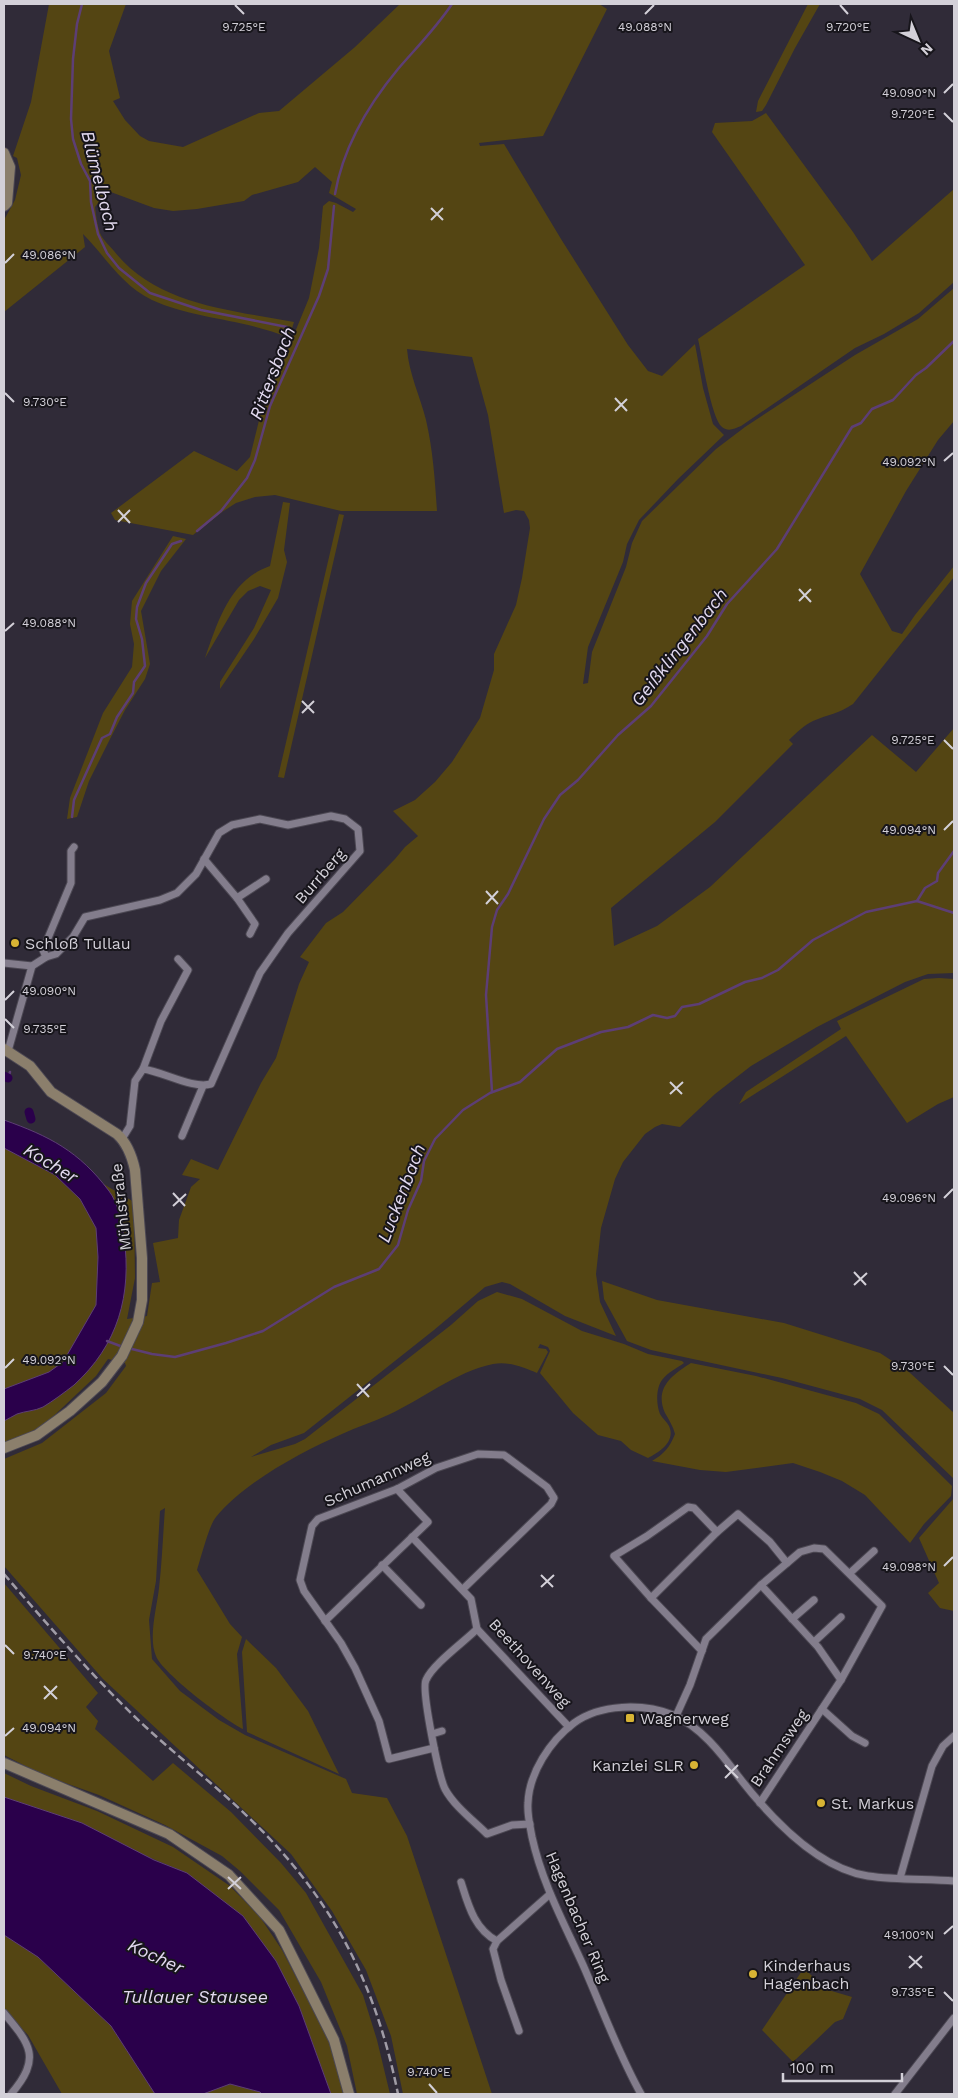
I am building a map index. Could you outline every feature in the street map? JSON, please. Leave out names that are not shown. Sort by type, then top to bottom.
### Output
[{"type":"street","points":[[4,153],[10,167],[9,185],[4,206]]},
{"type":"street","name":"Burrberg","points":[[46,957],[56,954],[73,937],[85,918],[172,896],[183,889],[196,874],[219,833],[232,825],[260,819],[288,825],[331,816],[345,819],[358,829],[360,851],[288,933],[260,973],[212,1084],[203,1086],[182,1136]]},
{"type":"street","points":[[6,1050],[24,998],[28,975],[32,966],[46,957],[43,950],[71,884],[71,851],[74,847]]},
{"type":"street","points":[[204,859],[237,898],[255,924],[250,934]]},
{"type":"street","points":[[237,898],[266,879]]},
{"type":"street","points":[[122,1139],[130,1126],[135,1081],[143,1069],[161,1021],[188,970],[178,959]]},
{"type":"street","points":[[4,963],[32,966]]},
{"type":"street","name":"Mühlstraße","points":[[4,1448],[37,1435],[70,1411],[102,1382],[122,1356],[138,1322],[142,1300],[142,1258],[135,1170],[131,1155],[122,1139],[51,1092],[30,1066],[6,1050]]},
{"type":"street","points":[[143,1069],[154,1070],[203,1086]]},
{"type":"street","name":"Schumannweg","points":[[434,1748],[389,1759],[379,1721],[355,1668],[341,1643],[304,1590],[300,1580],[312,1526],[318,1519],[397,1489],[436,1468],[478,1454],[492,1453],[504,1455],[516,1462],[547,1487],[554,1498],[551,1504],[463,1589]]},
{"type":"street","points":[[325,1620],[428,1522],[397,1489]]},
{"type":"street","points":[[702,1652],[614,1556],[616,1553],[647,1536],[688,1507],[694,1508],[717,1532]]},
{"type":"street","points":[[651,1598],[717,1532],[738,1514],[770,1542],[787,1563],[761,1585],[706,1639],[690,1686],[676,1716]]},
{"type":"street","name":"Beethovenweg","points":[[412,1538],[471,1599],[478,1629],[569,1727]]},
{"type":"street","name":"Brahmsweg","points":[[760,1803],[841,1680],[882,1606],[824,1549],[814,1548],[800,1552],[787,1563]]},
{"type":"street","points":[[850,1573],[874,1551]]},
{"type":"street","points":[[382,1565],[420,1605]]},
{"type":"street","points":[[761,1585],[814,1642],[841,1680]]},
{"type":"street","points":[[792,1619],[814,1600]]},
{"type":"street","points":[[814,1642],[841,1617]]},
{"type":"street","points":[[478,1629],[440,1663],[426,1681],[425,1694],[434,1748],[445,1789],[487,1834],[512,1825],[530,1824]]},
{"type":"street","name":"Hagenbacher Ring","points":[[641,2094],[617,2045],[574,1944],[550,1894],[537,1861],[530,1824],[528,1803],[533,1778],[545,1754],[558,1737],[580,1719],[625,1707],[645,1708],[676,1716],[696,1730],[717,1749],[760,1803],[811,1850],[837,1866],[866,1876],[954,1880]]},
{"type":"street","name":"Brahmsweg","points":[[822,1709],[852,1736],[865,1743]]},
{"type":"street","points":[[432,1734],[442,1731]]},
{"type":"street","points":[[900,1878],[932,1766],[943,1746],[954,1736]]},
{"type":"street","points":[[4,1763],[169,1834],[229,1875],[278,1930],[334,2040],[349,2094]]},
{"type":"street","points":[[461,1882],[477,1924],[491,1938],[497,1941]]},
{"type":"street","points":[[519,2031],[493,1955],[493,1949],[497,1941],[550,1894]]},
{"type":"street","points":[[4,2013],[24,2036],[30,2054],[25,2075],[11,2094]]},
{"type":"street","points":[[895,2094],[954,2018]]},
{"type":"shaded area","points":[[49,4],[126,4],[109,51],[120,98],[113,101],[125,120],[140,136],[149,141],[183,147],[259,113],[279,111],[355,47],[400,4],[599,4],[607,9],[543,136],[479,143],[480,146],[504,144],[628,345],[648,371],[662,376],[695,344],[703,388],[713,424],[724,435],[639,520],[627,544],[623,562],[588,647],[583,684],[588,683],[592,652],[642,521],[716,449],[745,427],[855,355],[918,319],[954,288],[954,421],[938,440],[906,491],[860,574],[892,631],[902,634],[954,566],[954,577],[853,704],[813,721],[800,729],[789,740],[793,744],[715,822],[611,908],[614,946],[657,926],[710,887],[872,735],[916,772],[954,728],[954,973],[928,974],[905,982],[817,1027],[751,1066],[715,1094],[680,1127],[662,1124],[645,1134],[623,1162],[615,1179],[601,1228],[596,1274],[600,1302],[616,1336],[565,1316],[510,1284],[502,1282],[485,1287],[304,1433],[271,1445],[251,1457],[295,1444],[305,1439],[451,1325],[478,1301],[497,1292],[522,1299],[582,1331],[624,1344],[648,1354],[682,1361],[684,1363],[662,1380],[658,1392],[657,1401],[661,1416],[671,1431],[669,1441],[662,1449],[648,1458],[631,1450],[621,1441],[598,1435],[573,1413],[540,1373],[550,1351],[548,1347],[540,1344],[538,1348],[546,1349],[548,1352],[537,1373],[504,1363],[493,1364],[465,1373],[401,1409],[348,1431],[274,1469],[242,1492],[216,1517],[208,1534],[197,1570],[230,1624],[242,1637],[237,1654],[243,1729],[210,1707],[182,1684],[161,1664],[156,1656],[153,1632],[160,1578],[165,1508],[160,1511],[156,1581],[149,1620],[152,1659],[180,1691],[219,1720],[245,1735],[346,1779],[352,1793],[387,1798],[407,1836],[492,2094],[403,2094],[391,2036],[366,1970],[332,1911],[291,1854],[103,1679],[4,1566],[4,1459],[42,1443],[106,1393],[126,1366],[125,1363],[108,1359],[96,1376],[44,1425],[4,1445],[4,1148],[55,1175],[80,1199],[96,1228],[109,1191],[100,1182],[134,1202],[135,1278],[127,1319],[147,1316],[152,1283],[160,1282],[153,1243],[178,1238],[179,1220],[191,1187],[200,1179],[182,1175],[191,1159],[218,1170],[261,1083],[276,1058],[299,984],[309,962],[300,957],[326,923],[343,912],[405,847],[418,836],[393,811],[415,800],[435,782],[452,762],[480,718],[494,670],[494,654],[516,605],[530,528],[529,520],[524,511],[516,510],[504,513],[488,415],[472,357],[407,349],[410,367],[424,411],[428,431],[437,511],[341,511],[275,495],[255,497],[236,503],[193,535],[115,520],[111,513],[194,451],[237,471],[250,457],[263,404],[279,371],[309,298],[319,248],[323,206],[329,201],[353,212],[356,209],[329,193],[332,182],[315,167],[298,182],[252,195],[244,201],[173,211],[154,208],[108,191],[95,207],[102,238],[131,269],[151,283],[173,294],[196,302],[294,322],[289,338],[255,327],[185,311],[152,300],[141,294],[123,279],[83,234],[85,247],[4,312],[4,220],[15,200],[21,175],[17,158],[13,156],[31,102]]},
{"type":"shaded area","points":[[808,4],[820,4],[766,105],[762,111],[756,112],[758,101]]},
{"type":"shaded area","points":[[766,113],[872,261],[954,189],[954,282],[919,313],[884,334],[855,348],[741,426],[729,430],[722,427],[714,412],[698,339],[805,265],[712,132],[715,123],[752,121]]},
{"type":"shaded area","points":[[283,502],[290,503],[284,550],[287,562],[278,598],[254,639],[220,689],[220,682],[254,628],[271,590],[260,586],[248,591],[239,600],[205,658],[227,603],[245,581],[256,572],[270,566]]},
{"type":"shaded area","points":[[339,514],[344,515],[284,778],[278,777]]},
{"type":"shaded area","points":[[173,536],[186,539],[161,571],[141,611],[150,664],[145,679],[125,710],[89,781],[77,817],[67,819],[70,798],[103,713],[132,667],[134,644],[130,624],[132,601]]},
{"type":"shaded area","points":[[924,979],[954,979],[954,1097],[938,1104],[907,1123],[846,1036],[739,1104],[746,1092],[841,1029],[837,1021]]},
{"type":"shaded area","points":[[602,1281],[657,1300],[784,1323],[880,1353],[909,1372],[954,1413],[954,1479],[882,1410],[860,1399],[782,1378],[651,1350],[627,1341],[604,1299]]},
{"type":"shaded area","points":[[691,1363],[756,1376],[856,1403],[879,1414],[952,1486],[951,1496],[924,1524],[910,1543],[865,1495],[842,1481],[793,1463],[726,1472],[700,1470],[652,1461],[666,1450],[675,1434],[662,1404],[663,1389],[677,1372]]},
{"type":"shaded area","points":[[954,1498],[954,1611],[940,1608],[928,1593],[939,1583],[919,1538]]},
{"type":"shaded area","points":[[4,1583],[98,1693],[86,1707],[98,1721],[95,1729],[153,1781],[173,1763],[231,1812],[281,1863],[306,1893],[363,1995],[377,2040],[390,2094],[357,2094],[347,2046],[321,1982],[279,1910],[240,1871],[222,1856],[165,1825],[99,1795],[43,1775],[4,1755]]},
{"type":"shaded area","points":[[246,1639],[276,1668],[308,1711],[339,1774],[247,1732],[242,1652]]},
{"type":"shaded area","points":[[4,1773],[31,1786],[97,1811],[173,1847],[230,1886],[260,1917],[282,1950],[334,2050],[346,2094],[331,2094],[299,2006],[276,1961],[187,1873],[4,1797]]},
{"type":"shaded area","points":[[4,1935],[38,1957],[111,2026],[155,2094],[62,2094],[28,2035],[4,2009]]},
{"type":"shaded area","points":[[804,1968],[825,1989],[852,1997],[843,2019],[835,2022],[793,2062],[762,2030]]},
{"type":"shaded area","points":[[230,2084],[260,2092],[262,2094],[203,2094]]},
{"type":"water","name":"Kocher","points":[[4,1120],[35,1132],[62,1146],[86,1165],[109,1191],[121,1219],[126,1258],[126,1279],[119,1318],[102,1353],[89,1370],[74,1385],[43,1407],[17,1414],[4,1421],[4,1389],[49,1372],[63,1362],[96,1305],[98,1257],[96,1228],[80,1199],[55,1175],[4,1148]]},
{"type":"water","name":"Tullauer Stausee","points":[[4,1797],[82,1823],[154,1860],[187,1873],[243,1916],[276,1961],[299,2006],[331,2094],[262,2094],[230,2084],[203,2094],[155,2094],[111,2026],[38,1957],[4,1935]]},
{"type":"waterway","name":"Blümelbach","points":[[82,4],[77,24],[73,59],[71,119],[73,139],[81,164],[90,181],[91,202],[98,234],[107,253],[119,268],[150,293],[201,310],[287,327]]},
{"type":"waterway","name":"Rittersbach","points":[[335,194],[344,160],[367,112],[398,69],[452,4]]},
{"type":"waterway","name":"Rittersbach","points":[[197,531],[221,511],[247,478],[255,460],[270,406],[319,296],[328,269],[334,206]]},
{"type":"waterway","name":"Geißklingenbach","points":[[492,1092],[486,995],[492,927],[497,910],[508,894],[544,819],[560,795],[578,780],[618,735],[651,706],[707,636],[727,604],[777,549],[852,427],[861,423],[872,409],[893,400],[916,375],[954,341]]},
{"type":"waterway","name":"Rittersbach","points":[[72,817],[74,800],[102,738],[110,734],[117,717],[133,693],[134,682],[145,666],[142,639],[136,619],[137,607],[146,583],[172,544],[181,541]]},
{"type":"waterway","points":[[917,901],[925,888],[937,881],[938,873],[954,851]]},
{"type":"waterway","name":"Luckenbach","points":[[128,1348],[175,1357],[226,1343],[263,1331],[334,1287],[379,1269],[398,1245],[408,1210],[421,1181],[424,1161],[435,1139],[463,1110],[490,1093],[520,1082],[557,1049],[601,1032],[628,1027],[653,1015],[667,1018],[675,1016],[682,1007],[699,1004],[745,982],[762,978],[778,970],[813,940],[866,912],[917,901],[954,913]]},
{"type":"waterway","name":"Rittersbach","points":[[8,1078],[10,1072]]},
{"type":"waterway","name":"Rittersbach","points":[[4,1076],[8,1078]]},
{"type":"waterway","points":[[29,1112],[31,1119]]},
{"type":"waterway","name":"Luckenbach","points":[[107,1341],[123,1347]]},
{"type":"railway","points":[[4,1574],[100,1682],[158,1738],[231,1801],[293,1865],[318,1898],[340,1933],[359,1969],[374,2008],[398,2094]]},
{"type":"place","name":"Schloß Tullau","points":[[15,943]]},
{"type":"place","name":"Wagnerweg","points":[[630,1718]]},
{"type":"place","name":"Kanzlei SLR","points":[[694,1765]]},
{"type":"place","name":"St. Markus","points":[[821,1803]]},
{"type":"place","name":"Kinderhaus Hagenbach","points":[[753,1974]]}]
